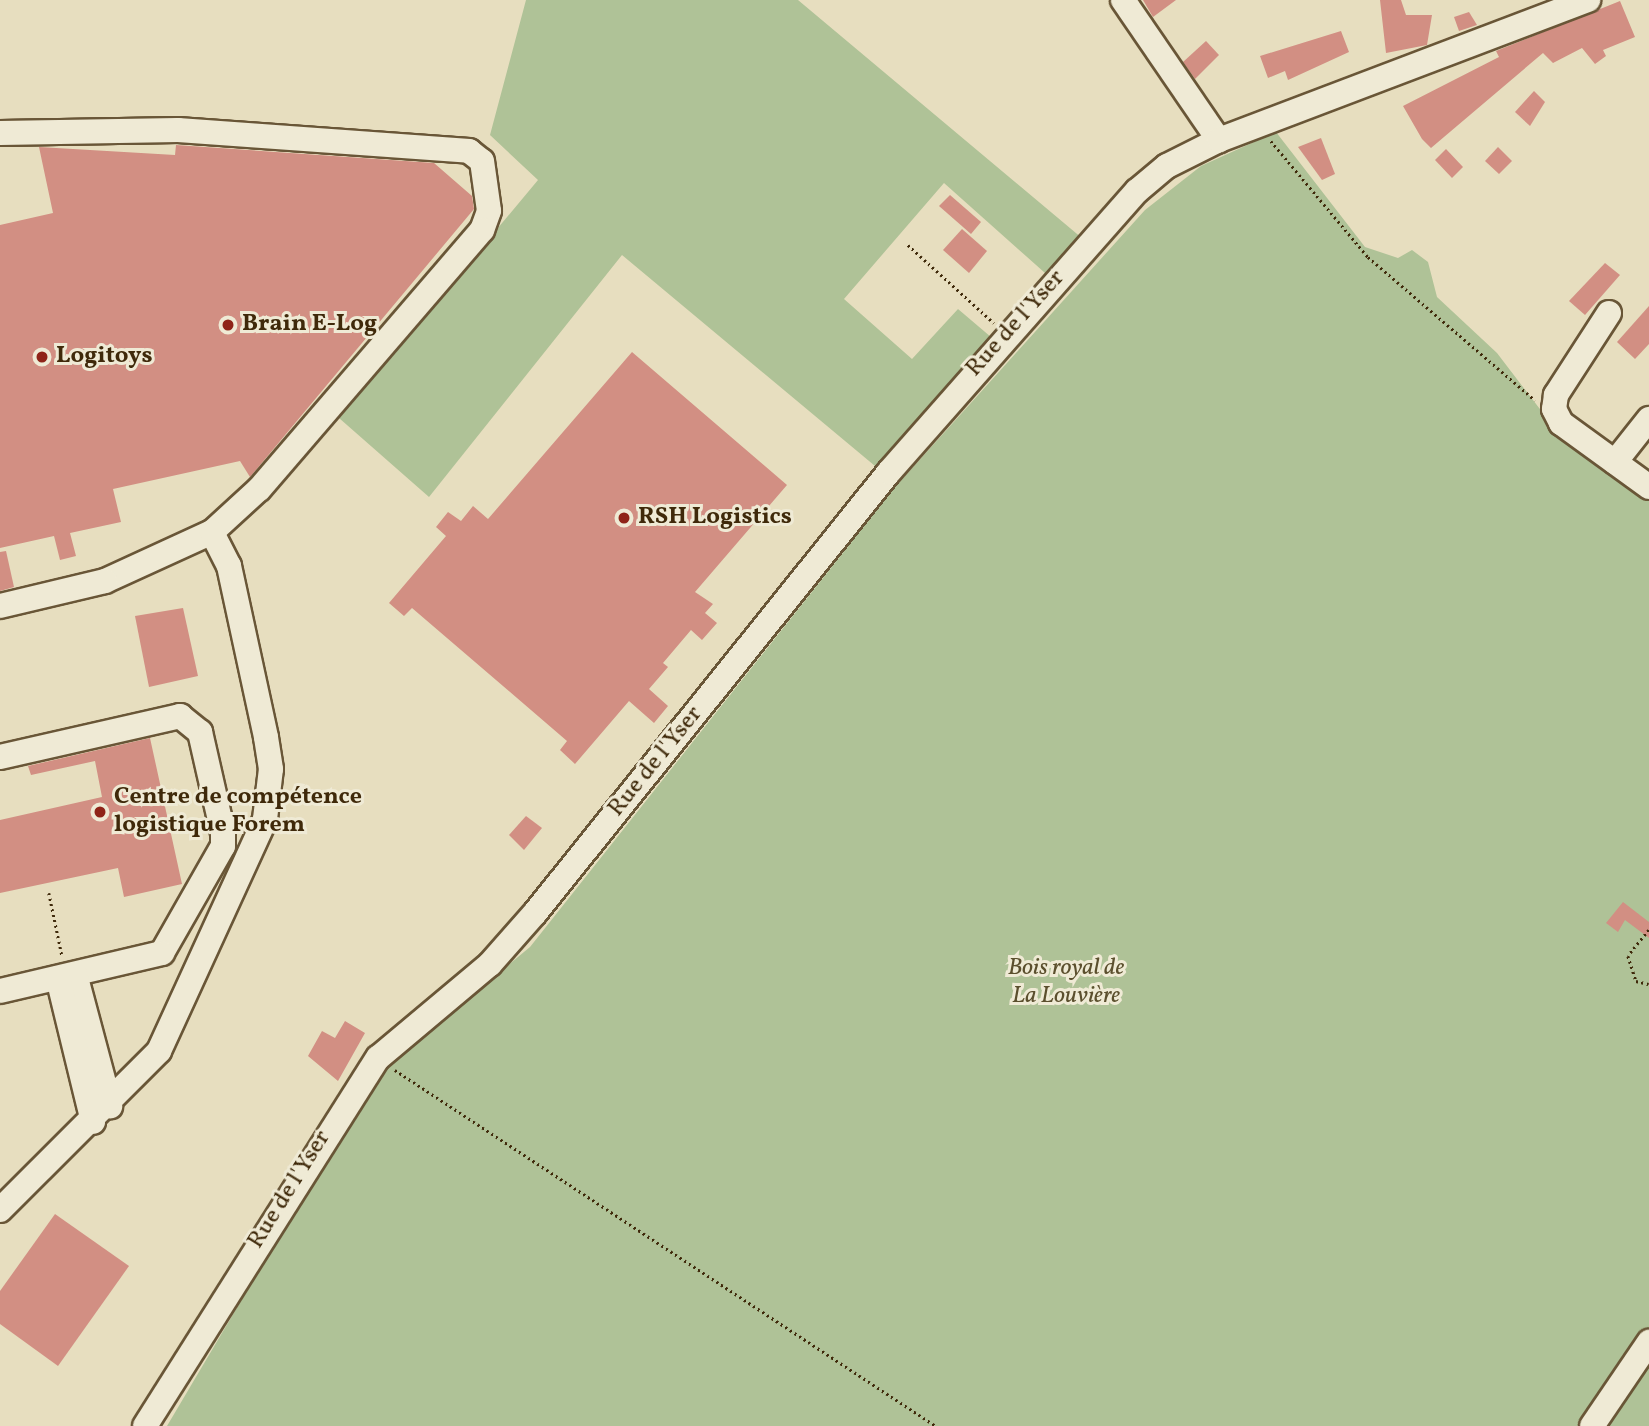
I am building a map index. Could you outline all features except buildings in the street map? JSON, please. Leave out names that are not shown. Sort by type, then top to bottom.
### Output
[{"type":"street","points":[[1123,0],[1219,140]]},
{"type":"street","name":"Rue de l'Yser","points":[[145,1426],[353,1089],[405,1030],[490,964],[535,914],[1006,334],[1137,191],[1167,166],[1219,140],[1588,0]]},
{"type":"street","points":[[0,133],[178,130],[457,149],[482,161],[489,211],[482,230],[259,489],[212,532],[105,581],[0,606]]},
{"type":"street","points":[[1609,313],[1556,395],[1561,423],[1649,487]]},
{"type":"street","points":[[1615,462],[1640,440],[1649,419]]},
{"type":"street","points":[[0,1210],[101,1114],[159,1051],[265,820],[271,769],[229,566],[212,532]]},
{"type":"street","points":[[0,757],[171,715],[188,719],[200,732],[223,846],[171,947],[67,976],[0,991]]},
{"type":"street","points":[[67,976],[101,1114]]},
{"type":"street","points":[[1592,1426],[1649,1342]]},
{"type":"path","points":[[1257,125],[1368,257],[1561,423]]},
{"type":"path","points":[[908,245],[1006,334]]},
{"type":"path","points":[[48,893],[67,976]]},
{"type":"path","points":[[1649,930],[1628,956],[1636,981],[1649,984]]},
{"type":"path","points":[[387,1065],[936,1426]]},
{"type":"green space","points":[[526,0],[798,0],[1089,244],[1054,281],[944,183],[844,299],[912,359],[958,309],[998,343],[881,471],[622,255],[429,497],[339,418],[538,180],[490,135]]},
{"type":"green space","name":"Bois royal de La Louvière","points":[[1276,132],[1365,247],[1398,258],[1412,250],[1428,262],[1437,297],[1497,353],[1549,421],[1649,488],[1649,1426],[167,1426],[362,1096],[387,1065],[530,947],[896,486],[1145,210],[1201,166]]},
{"type":"place","name":"Brain E-Log","points":[[228,325]]},
{"type":"place","name":"Logitoys","points":[[42,357]]},
{"type":"place","name":"RSH Logistics","points":[[624,518]]},
{"type":"place","name":"Centre de compétence logistique Forem","points":[[100,812]]}]
